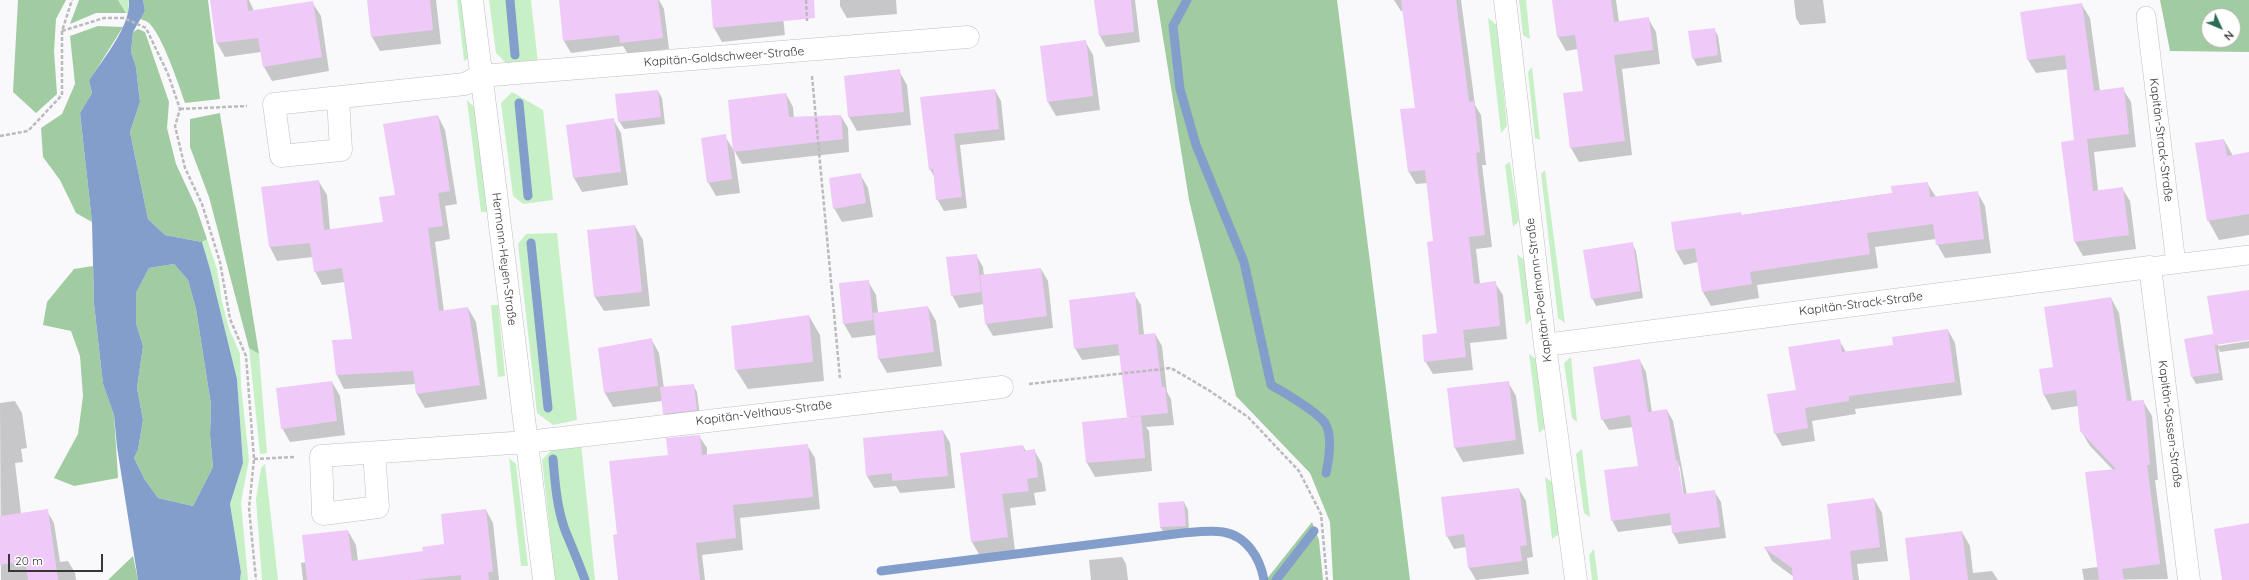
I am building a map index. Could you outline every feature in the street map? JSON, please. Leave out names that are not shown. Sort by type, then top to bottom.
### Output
[{"type":"street","name":"Hermann-Heyen-Straße","points":[[472,0],[480,76],[544,580]]},
{"type":"street","name":"Kapitän-Poelmann-Straße","points":[[1505,0],[1546,345],[1576,580]]},
{"type":"street","name":"Kapitän-Goldschweer-Straße","points":[[480,76],[968,37]]},
{"type":"street","points":[[338,98],[341,150],[280,156],[274,104],[465,84],[480,76]]},
{"type":"street","name":"Kapitän-Strack-Straße","points":[[1546,345],[2150,267]]},
{"type":"street","name":"Kapitän-Sassen-Straße","points":[[2150,267],[2190,580]]},
{"type":"street","name":"Kapitän-Velthaus-Straße","points":[[527,442],[842,404],[1002,387]]},
{"type":"street","points":[[374,453],[378,507],[323,514],[321,456],[527,442]]},
{"type":"lane","name":"Kapitän-Strack-Straße","points":[[2146,16],[2176,264]]},
{"type":"lane","name":"Kapitän-Strack-Straße","points":[[2150,267],[2249,255]]},
{"type":"path","points":[[0,136],[28,131],[62,95],[62,31],[72,0]]},
{"type":"path","points":[[806,0],[842,404]]},
{"type":"path","points":[[62,31],[104,18],[124,18],[146,28],[168,74],[180,109],[175,126],[185,168],[202,204],[220,262],[230,319],[246,356],[254,459],[249,508],[256,580]]},
{"type":"path","points":[[180,109],[274,104]]},
{"type":"path","points":[[1002,387],[1171,368],[1248,417],[1300,471],[1320,514],[1327,580]]},
{"type":"path","points":[[254,459],[321,456]]},
{"type":"green space","points":[[18,0],[66,0],[56,19],[54,51],[57,94],[36,113],[13,92]]},
{"type":"green space","points":[[79,0],[118,0],[126,13],[96,13],[70,24]]},
{"type":"green space","points":[[118,0],[129,0],[128,14],[126,13]]},
{"type":"green space","points":[[143,0],[208,0],[220,99],[185,103],[170,61],[159,38],[149,23],[140,19],[145,11]]},
{"type":"green space","points":[[457,0],[462,0],[470,57],[464,61]]},
{"type":"green space","points":[[489,0],[531,0],[538,63],[511,68],[496,53]]},
{"type":"green space","points":[[1157,0],[1337,0],[1410,580],[1333,580],[1330,522],[1310,473],[1236,396],[1189,200]]},
{"type":"green space","points":[[1519,0],[1526,0],[1530,39],[1523,35]]},
{"type":"green space","points":[[2160,0],[2249,0],[2249,52],[2170,51]]},
{"type":"green space","points":[[1488,18],[1497,25],[1507,126],[1501,133]]},
{"type":"green space","points":[[98,26],[123,27],[89,81],[92,93],[80,113],[92,222],[76,213],[60,180],[43,157],[41,128],[62,114],[75,84],[70,36]]},
{"type":"green space","points":[[138,29],[145,32],[169,102],[167,128],[176,164],[196,207],[207,239],[202,242],[165,235],[148,219],[130,132],[140,102],[136,67],[131,52],[133,32]]},
{"type":"green space","points":[[1532,67],[1540,140],[1535,138],[1528,72]]},
{"type":"green space","points":[[512,92],[543,110],[553,200],[523,204],[513,196],[501,103]]},
{"type":"green space","points":[[467,100],[476,109],[487,212],[481,212]]},
{"type":"green space","points":[[220,113],[259,354],[249,348],[209,197],[190,147],[190,119]]},
{"type":"green space","points":[[1510,162],[1519,221],[1513,227],[1505,165]]},
{"type":"green space","points":[[1545,170],[1565,323],[1558,318],[1541,174]]},
{"type":"green space","points":[[557,233],[577,420],[553,425],[537,413],[518,244],[526,234]]},
{"type":"green space","points":[[207,239],[217,269],[222,302],[229,328],[240,354],[241,385],[249,460],[241,502],[248,580],[240,580],[241,572],[230,504],[243,463],[237,379],[202,242]]},
{"type":"green space","points":[[1517,254],[1524,260],[1532,318],[1526,325]]},
{"type":"green space","points":[[174,264],[188,280],[196,309],[211,405],[210,436],[213,467],[193,506],[158,498],[145,480],[134,458],[138,450],[143,420],[137,388],[143,346],[136,323],[136,293],[149,268]]},
{"type":"green space","points":[[93,266],[94,304],[103,384],[114,415],[118,478],[74,486],[54,478],[78,434],[83,396],[80,356],[71,331],[43,325],[47,302],[74,269]]},
{"type":"green space","points":[[491,305],[498,305],[505,376],[498,377]]},
{"type":"green space","points":[[249,348],[259,354],[267,453],[260,454]]},
{"type":"green space","points":[[1529,354],[1537,360],[1546,427],[1539,433]]},
{"type":"green space","points":[[1571,357],[1577,422],[1572,418],[1564,363]]},
{"type":"green space","points":[[581,443],[595,580],[555,580],[542,460],[555,446]]},
{"type":"green space","points":[[1582,449],[1590,517],[1584,513],[1576,454]]},
{"type":"green space","points":[[509,458],[516,464],[528,566],[521,566]]},
{"type":"green space","points":[[265,464],[278,580],[262,580],[256,499],[261,468]]},
{"type":"green space","points":[[1545,477],[1553,483],[1559,534],[1552,539]]},
{"type":"green space","points":[[1312,522],[1319,540],[1323,580],[1266,580]]},
{"type":"green space","points":[[1594,549],[1598,580],[1592,580],[1589,555]]},
{"type":"green space","points":[[133,556],[138,580],[108,580]]},
{"type":"water","points":[[129,0],[143,0],[145,11],[133,32],[131,52],[136,67],[140,102],[130,132],[148,219],[165,235],[202,242],[237,379],[243,463],[230,504],[241,572],[240,580],[138,580],[117,447],[114,415],[103,384],[94,304],[92,222],[80,113],[92,93],[89,81],[115,42],[126,21]],"holes":[[[174,264],[188,280],[196,309],[211,405],[210,435],[213,467],[193,506],[158,498],[145,480],[134,458],[138,450],[143,420],[137,388],[143,346],[136,323],[136,293],[149,268]]]},
{"type":"building","points":[[210,0],[247,0],[248,11],[313,1],[322,57],[263,67],[258,38],[216,43]]},
{"type":"building","points":[[367,0],[430,0],[433,30],[371,37]]},
{"type":"building","points":[[559,0],[658,0],[663,38],[620,43],[619,35],[563,41]]},
{"type":"building","points":[[711,0],[814,0],[815,18],[713,28]]},
{"type":"building","points":[[1094,0],[1131,0],[1134,32],[1099,36]]},
{"type":"building","points":[[1401,0],[1456,0],[1469,102],[1474,101],[1480,152],[1476,153],[1485,235],[1469,237],[1474,284],[1496,281],[1500,326],[1463,330],[1466,357],[1424,362],[1422,335],[1437,333],[1427,242],[1433,241],[1425,170],[1408,172],[1400,109],[1415,108]]},
{"type":"building","points":[[1552,0],[1611,0],[1614,22],[1649,17],[1653,50],[1614,55],[1625,141],[1570,148],[1563,93],[1583,91],[1575,35],[1557,37]]},
{"type":"building","points":[[2082,3],[2094,91],[2124,87],[2129,134],[2087,139],[2093,191],[2123,187],[2129,235],[2074,242],[2061,142],[2074,140],[2065,55],[2027,60],[2020,12]]},
{"type":"building","points":[[1715,28],[1718,55],[1692,59],[1688,31]]},
{"type":"building","points":[[1086,40],[1093,96],[1047,102],[1040,46]]},
{"type":"building","points":[[900,69],[904,112],[848,117],[844,76]]},
{"type":"building","points":[[995,89],[999,129],[954,134],[962,197],[936,200],[933,169],[929,170],[920,97]]},
{"type":"building","points":[[658,90],[661,117],[618,122],[615,94]]},
{"type":"building","points":[[786,93],[789,117],[841,115],[843,139],[733,152],[728,100]]},
{"type":"building","points":[[438,115],[450,191],[438,193],[443,226],[428,228],[439,311],[468,307],[480,385],[416,394],[413,371],[336,375],[332,340],[352,339],[342,268],[314,272],[310,243],[269,247],[261,187],[319,180],[324,230],[383,222],[379,197],[395,195],[383,124]]},
{"type":"building","points":[[614,118],[621,172],[573,178],[566,125]]},
{"type":"building","points":[[726,134],[732,179],[707,183],[701,138]]},
{"type":"building","points":[[2224,139],[2227,156],[2249,152],[2249,214],[2207,221],[2195,143]]},
{"type":"building","points":[[861,173],[866,203],[833,209],[829,178]]},
{"type":"building","points":[[1928,182],[1930,197],[1978,191],[1984,239],[1936,245],[1933,224],[1867,233],[1870,254],[1750,272],[1752,284],[1702,292],[1695,248],[1675,251],[1671,222],[1741,212],[1742,215],[1892,193],[1891,186]]},
{"type":"building","points":[[635,225],[642,292],[594,297],[587,230]]},
{"type":"building","points":[[1633,242],[1640,291],[1591,299],[1583,250]]},
{"type":"building","points":[[977,254],[981,292],[951,296],[946,257]]},
{"type":"building","points":[[1041,268],[1047,316],[985,324],[980,275]]},
{"type":"building","points":[[869,280],[873,320],[843,324],[839,283]]},
{"type":"building","points":[[2249,290],[2249,340],[2215,345],[2207,296]]},
{"type":"building","points":[[1135,292],[1139,335],[1155,333],[1162,387],[1165,387],[1168,413],[1127,417],[1118,344],[1074,349],[1069,300]]},
{"type":"building","points":[[2111,297],[2127,401],[2144,400],[2150,465],[2147,465],[2160,564],[2122,569],[2124,580],[2099,580],[2085,472],[2116,469],[2080,431],[2076,390],[2043,395],[2039,369],[2053,367],[2044,307]]},
{"type":"building","points":[[928,306],[934,352],[878,359],[873,313]]},
{"type":"building","points":[[809,315],[813,362],[735,370],[731,326]]},
{"type":"building","points":[[1948,329],[1955,382],[1849,396],[1849,401],[1805,408],[1808,428],[1774,434],[1767,394],[1796,390],[1788,347],[1840,339],[1842,352],[1893,345],[1892,337]]},
{"type":"building","points":[[2213,334],[2219,373],[2191,377],[2184,339]]},
{"type":"building","points":[[652,338],[658,386],[604,393],[598,348]]},
{"type":"building","points":[[1640,359],[1648,412],[1667,409],[1683,494],[1715,490],[1720,527],[1672,533],[1670,513],[1611,521],[1604,470],[1638,466],[1630,415],[1601,420],[1593,367]]},
{"type":"building","points":[[332,381],[337,421],[281,429],[276,388]]},
{"type":"building","points":[[1509,381],[1516,440],[1454,448],[1447,388]]},
{"type":"building","points":[[694,384],[697,410],[663,414],[660,387]]},
{"type":"building","points":[[1141,416],[1145,458],[1086,463],[1082,422]]},
{"type":"building","points":[[943,430],[948,476],[892,481],[892,473],[866,476],[863,438]]},
{"type":"building","points":[[700,435],[702,455],[808,444],[813,497],[733,505],[736,538],[696,543],[700,580],[618,580],[613,535],[617,534],[609,461],[668,455],[666,438]]},
{"type":"building","points":[[1023,445],[1024,451],[1035,449],[1038,477],[1027,479],[1029,491],[1002,494],[1008,537],[971,542],[960,453]]},
{"type":"building","points":[[1519,488],[1527,545],[1520,546],[1522,561],[1468,568],[1464,534],[1446,537],[1441,497]]},
{"type":"building","points":[[1874,498],[1880,547],[1850,551],[1853,580],[1793,580],[1792,568],[1763,547],[1831,539],[1827,504]]},
{"type":"building","points":[[1184,501],[1186,526],[1160,527],[1158,503]]},
{"type":"building","points":[[48,509],[58,580],[28,580],[25,561],[0,565],[0,516]]},
{"type":"building","points":[[486,509],[493,572],[488,572],[489,580],[461,580],[461,575],[413,580],[307,580],[302,535],[348,530],[352,561],[423,551],[422,547],[444,544],[441,514]]},
{"type":"building","points":[[2249,523],[2249,580],[2222,580],[2214,529]]},
{"type":"building","points":[[1962,531],[1968,580],[1910,580],[1905,538]]},
{"type":"waterway","points":[[510,0],[515,55]]},
{"type":"waterway","points":[[1187,0],[1173,26],[1180,89],[1196,145],[1244,262],[1271,385],[1308,408],[1325,423],[1330,441],[1326,473]]},
{"type":"waterway","points":[[519,103],[528,196]]},
{"type":"waterway","points":[[531,243],[548,408]]},
{"type":"waterway","points":[[553,459],[562,522],[585,580]]},
{"type":"waterway","points":[[881,571],[1183,533],[1213,531],[1231,534],[1245,543],[1256,556],[1264,580]]},
{"type":"waterway","points":[[1276,580],[1314,531]]}]
